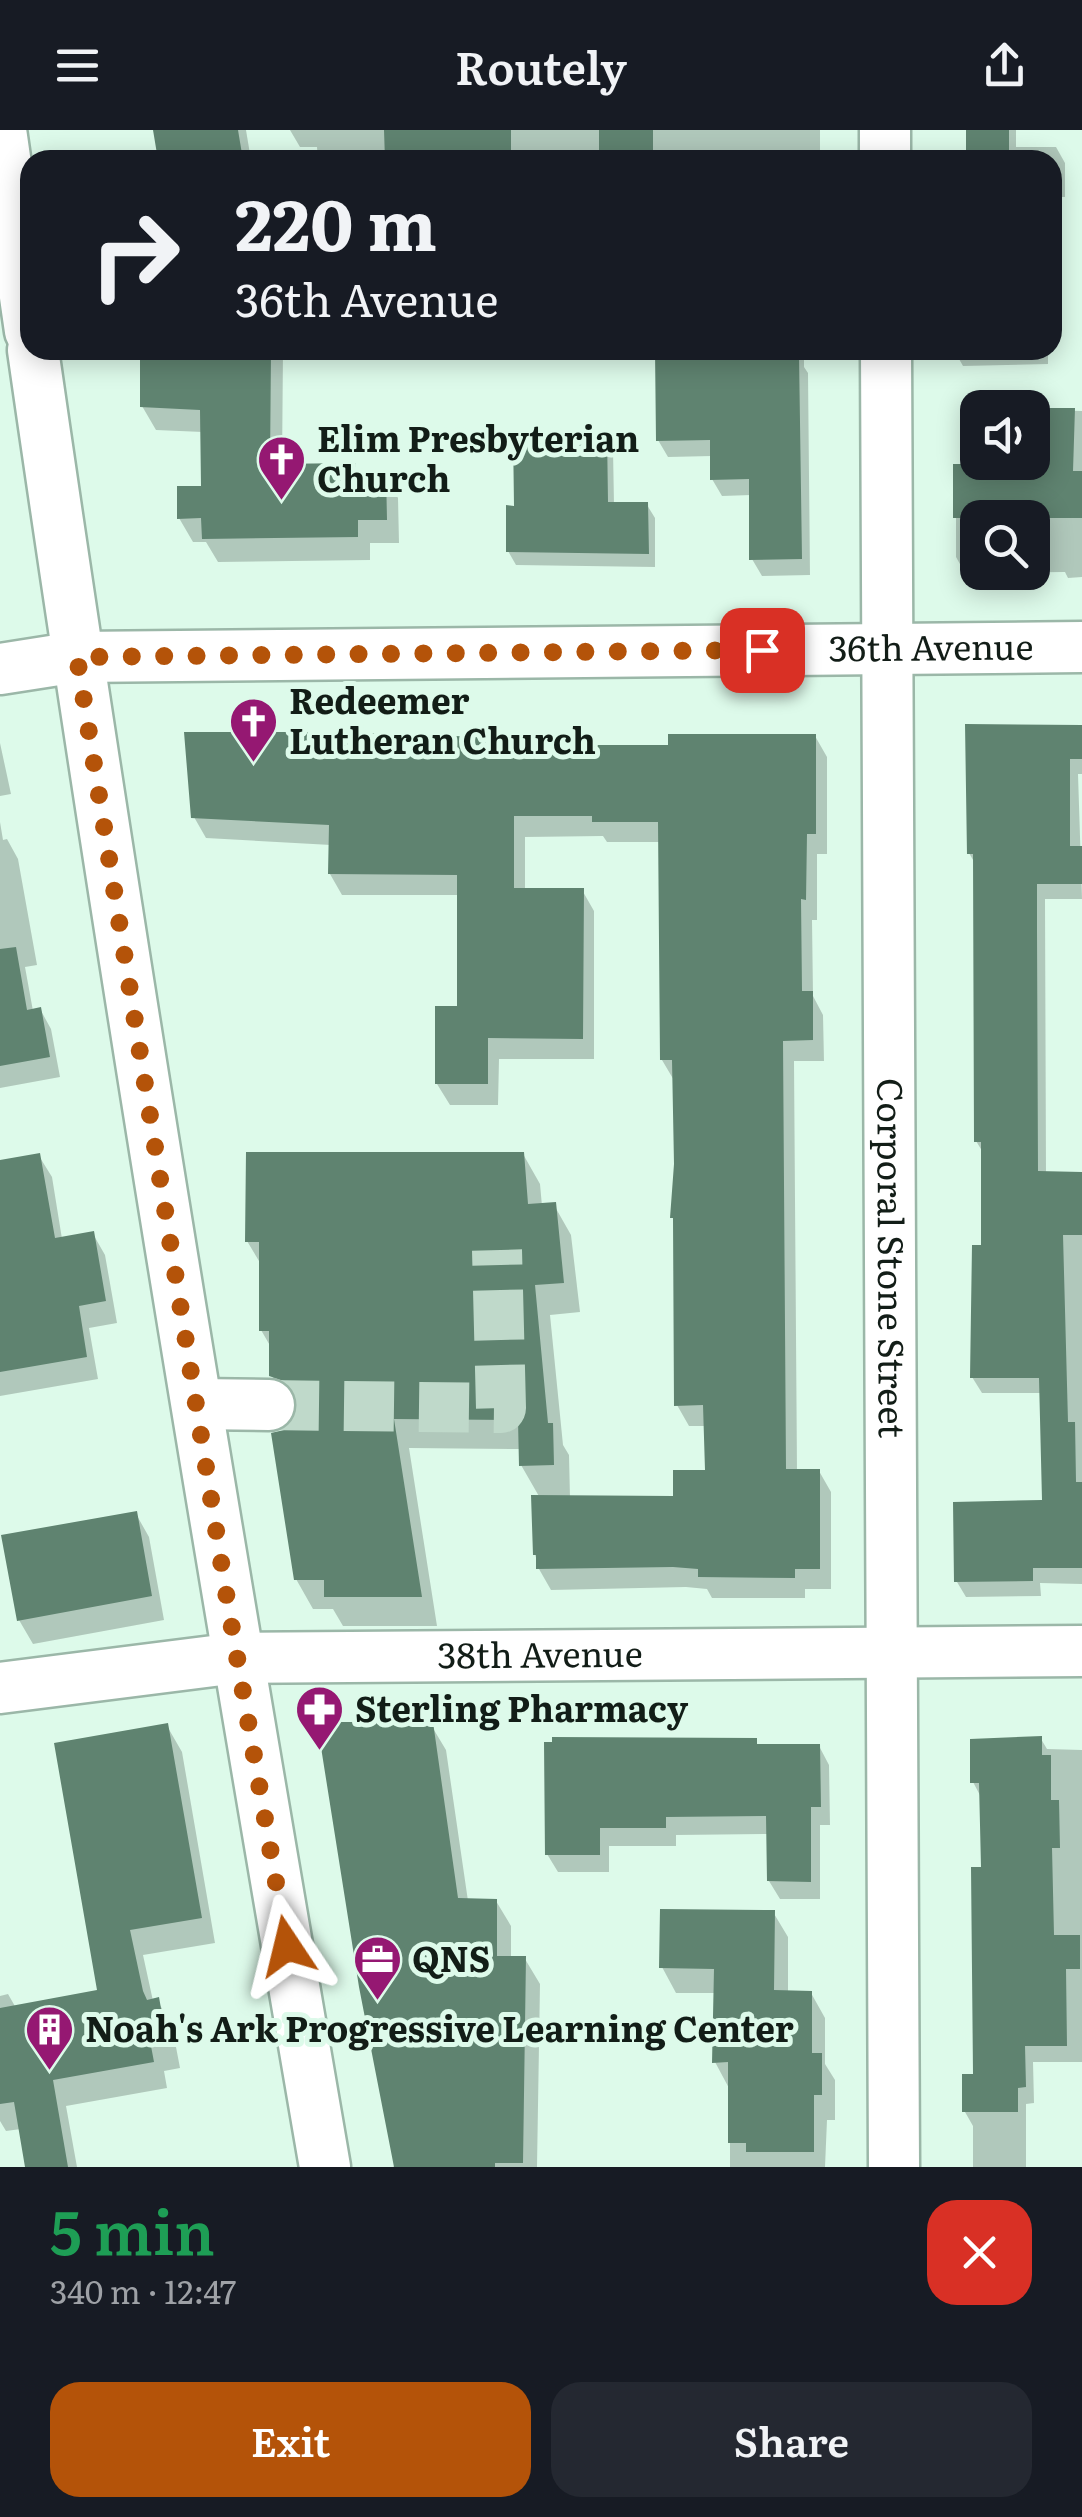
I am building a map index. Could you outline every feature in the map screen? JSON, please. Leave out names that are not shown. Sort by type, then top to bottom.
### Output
[{"type":"street","points":[[1,130],[6,197],[20,275]]},
{"type":"street","points":[[34,360],[77,657],[196,1404],[325,2167]]},
{"type":"street","name":"Corporal Stone Street","points":[[886,360],[894,2167]]},
{"type":"street","name":"36th Avenue","points":[[0,669],[77,657],[1082,648]]},
{"type":"street","points":[[196,1404],[269,1405]]},
{"type":"street","name":"38th Avenue","points":[[0,1688],[237,1658],[1082,1651]]},
{"type":"building","points":[[153,130],[238,130],[241,150],[156,150]]},
{"type":"building","points":[[384,130],[511,130],[511,150],[385,150]]},
{"type":"building","points":[[599,130],[653,130],[653,150],[599,150]]},
{"type":"building","points":[[966,130],[1009,130],[1009,150],[966,150]]},
{"type":"building","points":[[140,360],[271,360],[270,464],[356,463],[356,472],[386,472],[387,520],[358,520],[358,537],[202,539],[201,518],[177,519],[177,486],[201,486],[200,410],[140,407]]},
{"type":"building","points":[[655,360],[799,360],[802,559],[749,560],[749,479],[710,480],[710,440],[656,441]]},
{"type":"building","points":[[1050,408],[1075,408],[1073,471],[1082,471],[1082,518],[1050,518],[1050,500],[960,500],[960,518],[953,518],[953,464],[960,464],[960,480],[1050,480]]},
{"type":"building","points":[[513,432],[607,433],[608,502],[648,502],[649,554],[506,552],[506,505],[514,506]]},
{"type":"building","points":[[965,724],[1082,725],[1082,759],[1070,759],[1070,846],[1082,846],[1082,884],[1037,884],[1037,931],[1038,1171],[1082,1172],[1082,1235],[1063,1235],[1068,1422],[1075,1422],[1076,1482],[1082,1482],[1082,1568],[1033,1568],[1033,1581],[954,1582],[953,1502],[1042,1500],[1039,1378],[970,1378],[972,1245],[981,1245],[981,1142],[974,1142],[973,854],[967,854]]},
{"type":"building","points":[[184,732],[320,732],[321,747],[359,733],[514,738],[514,752],[592,751],[592,745],[668,745],[668,734],[816,734],[816,834],[807,834],[806,900],[801,899],[802,991],[813,991],[813,1040],[783,1041],[786,1469],[820,1469],[820,1569],[795,1569],[795,1578],[698,1577],[698,1569],[673,1567],[536,1569],[531,1495],[673,1496],[673,1470],[705,1470],[703,1405],[674,1406],[672,1060],[660,1060],[658,822],[592,822],[592,816],[514,816],[514,888],[584,888],[583,1039],[488,1038],[488,1084],[435,1084],[435,1006],[457,1006],[457,875],[328,874],[329,825],[191,818]]},
{"type":"building","points":[[16,947],[27,1010],[41,1007],[50,1057],[0,1066],[0,949]]},
{"type":"building","points":[[246,1152],[524,1152],[528,1204],[556,1202],[564,1283],[535,1285],[548,1423],[553,1423],[554,1465],[519,1466],[518,1420],[394,1419],[422,1597],[324,1597],[324,1580],[294,1580],[271,1433],[284,1430],[293,1420],[298,1404],[284,1381],[269,1376],[269,1331],[259,1331],[259,1242],[245,1242]]},
{"type":"building","points":[[40,1153],[55,1238],[94,1231],[106,1301],[79,1306],[87,1357],[0,1372],[0,1160]]},
{"type":"building","points":[[137,1511],[152,1596],[17,1621],[1,1535]]},
{"type":"building","points":[[317,1722],[433,1722],[458,1898],[497,1899],[497,1956],[526,1956],[523,2163],[495,2163],[495,2167],[394,2167],[359,1987]]},
{"type":"building","points":[[168,1723],[202,1918],[130,1930],[143,1991],[147,2000],[159,1997],[167,2043],[151,2046],[154,2062],[53,2080],[68,2167],[25,2167],[14,2102],[0,2104],[0,2008],[97,1990],[54,1743]]},
{"type":"building","points":[[1042,1736],[1042,1755],[1051,1755],[1051,1800],[1059,1800],[1060,1848],[1052,1848],[1054,1935],[1080,1935],[1080,1969],[1066,1969],[1067,2046],[1025,2046],[1026,2087],[1018,2088],[1018,2112],[962,2112],[962,2074],[973,2074],[971,1867],[981,1867],[979,1783],[970,1783],[970,1739]]},
{"type":"building","points":[[552,1737],[757,1738],[757,1744],[820,1744],[821,1807],[811,1807],[811,1882],[767,1881],[766,1816],[666,1817],[666,1828],[600,1828],[600,1855],[545,1855],[544,1742],[552,1742]]},
{"type":"building","points":[[660,1909],[775,1910],[774,1990],[812,1991],[812,2053],[822,2053],[822,2095],[814,2095],[814,2152],[746,2152],[746,2143],[728,2143],[728,2062],[712,2063],[714,1969],[659,1968]]},
{"type":"tunnel","points":[[269,1405],[501,1408],[497,1250]]},
{"type":"place","name":"Elim Presbyterian Church","points":[[282,502]]},
{"type":"place","name":"Redeemer Lutheran Church","points":[[254,764]]},
{"type":"place","name":"Sterling Pharmacy","points":[[320,1752]]},
{"type":"place","name":"QNS","points":[[377,2002]]},
{"type":"place","name":"Noah's Ark Progressive Learning Center","points":[[50,2072]]},
{"type":"route","points":[[287,1946],[228,1605],[77,657],[762,650]]}]
